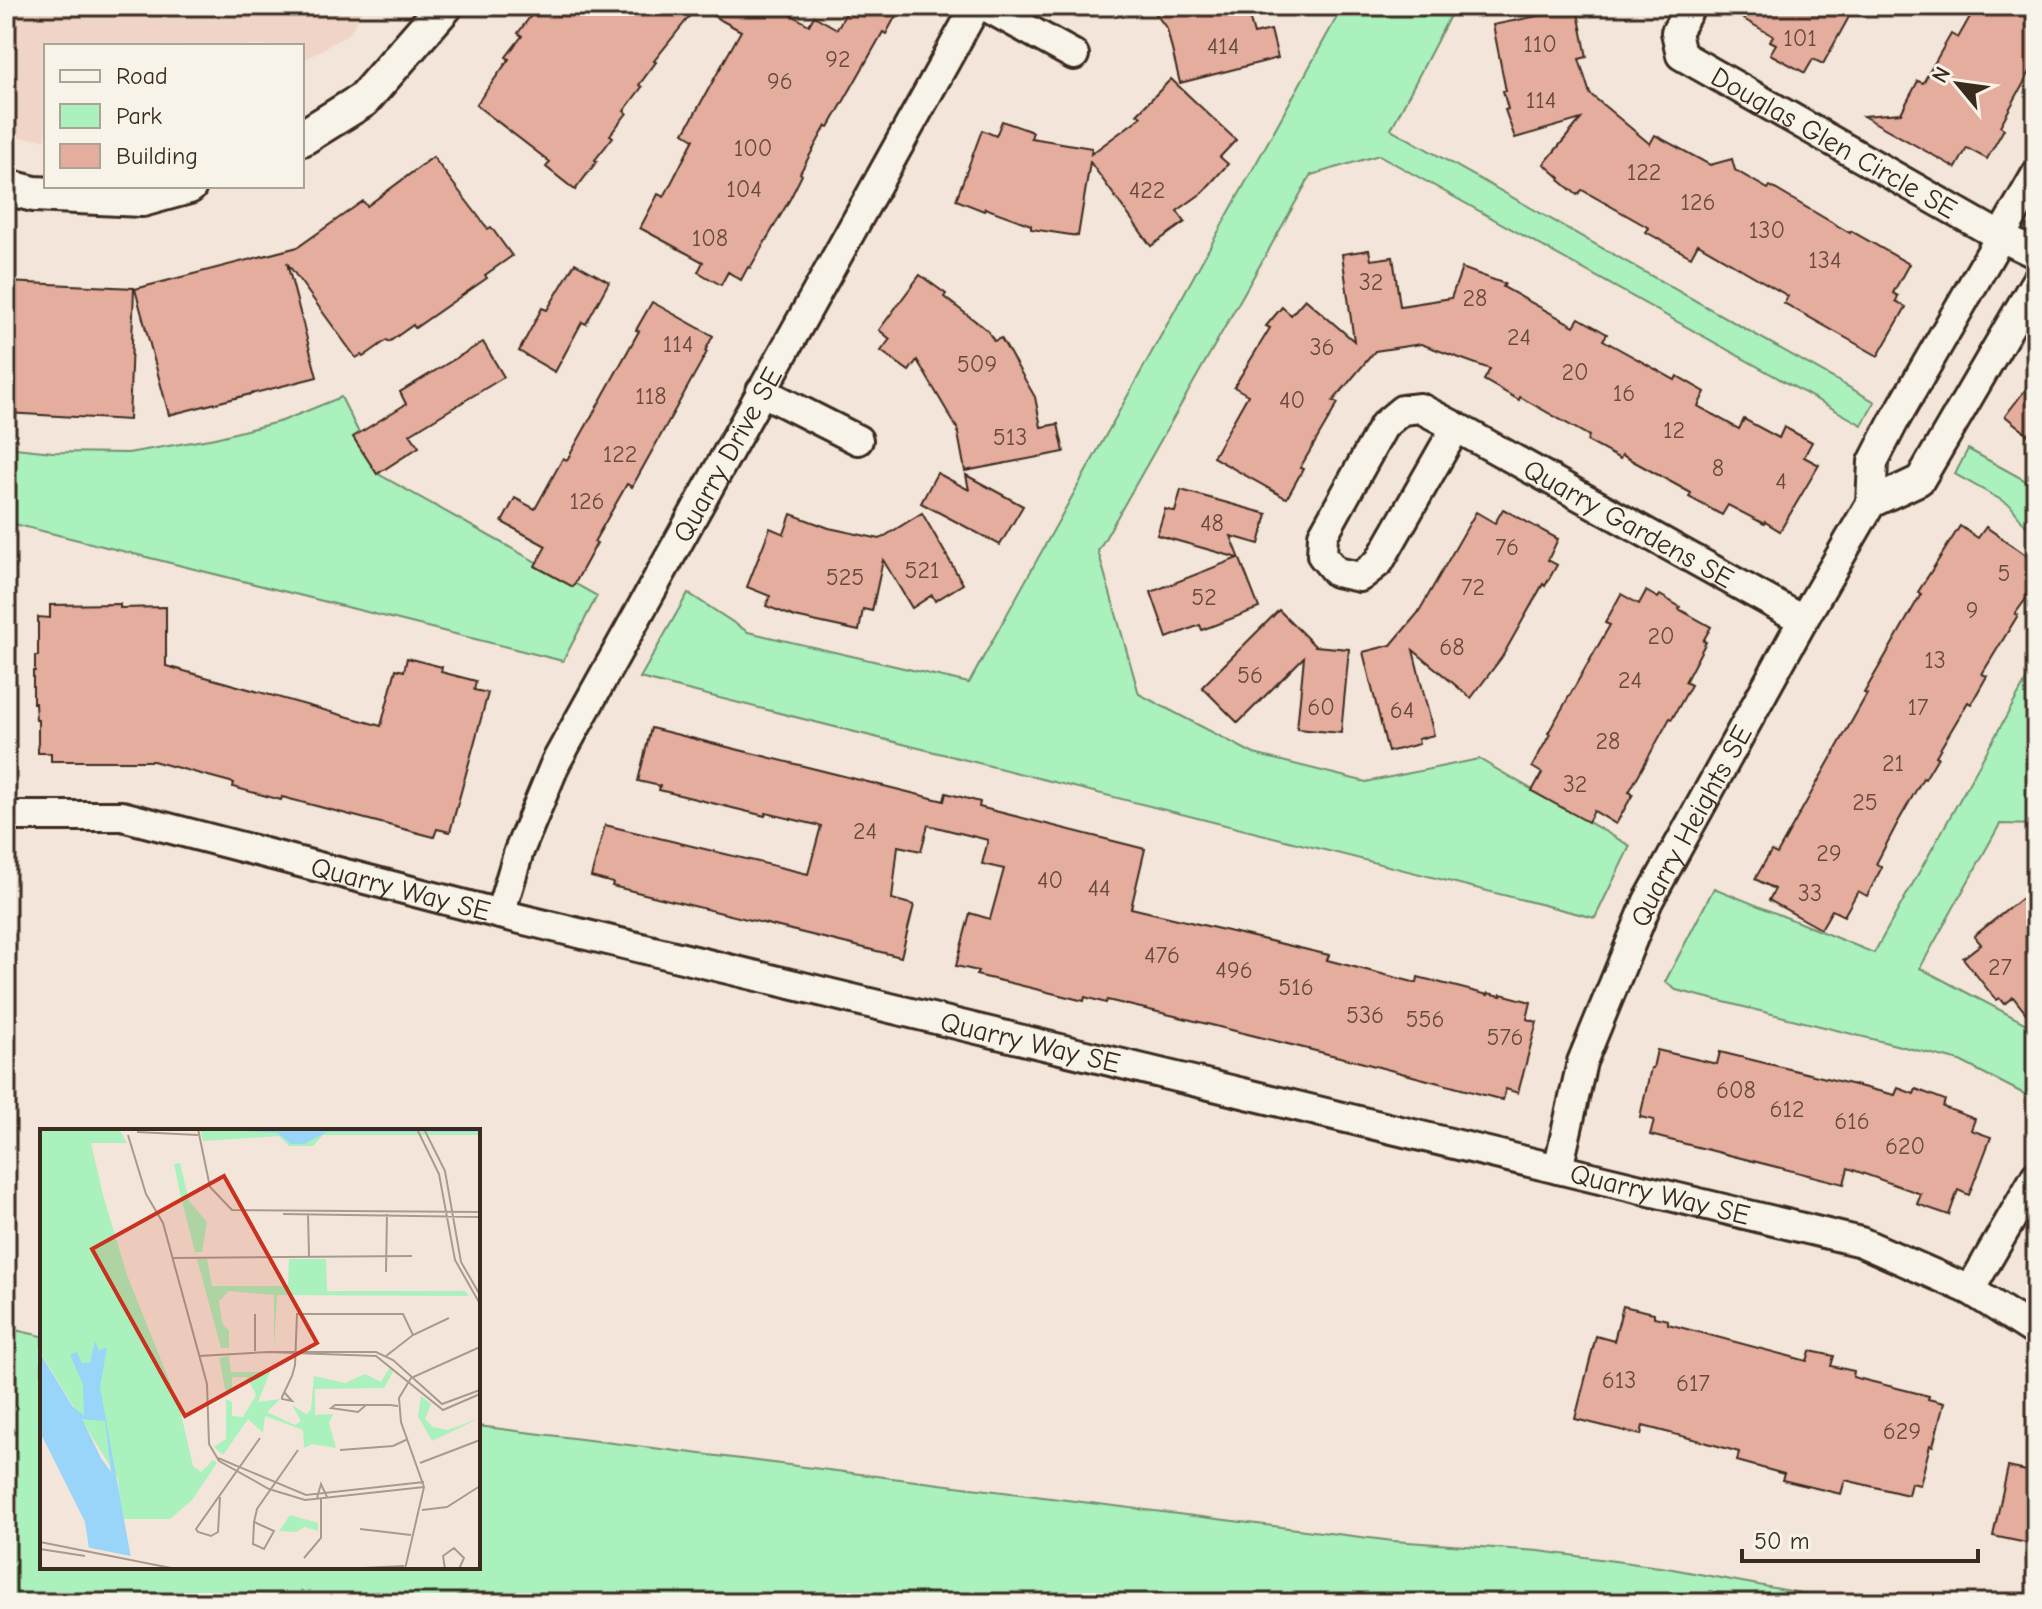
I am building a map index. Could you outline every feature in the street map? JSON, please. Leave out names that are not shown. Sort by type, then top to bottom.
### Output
[{"type":"street","points":[[304,137],[363,100],[445,6]]},
{"type":"street","name":"Quarry Drive SE","points":[[500,914],[519,851],[556,762],[976,6]]},
{"type":"street","points":[[985,6],[1074,55]]},
{"type":"street","name":"Douglas Glen Circle SE","points":[[1691,6],[1676,32],[1681,55],[2036,254]]},
{"type":"street","points":[[2036,175],[1873,462],[1871,503],[1920,480],[2036,281]]},
{"type":"street","points":[[6,187],[34,194],[142,199],[182,188]]},
{"type":"street","points":[[761,391],[858,440]]},
{"type":"street","name":"Quarry Gardens SE","points":[[1456,427],[1379,562],[1360,577],[1336,572],[1322,555],[1323,535],[1384,425],[1402,410],[1420,408],[1456,427],[1803,620]]},
{"type":"street","name":"Quarry Heights SE","points":[[1558,1169],[1582,1062],[1648,901],[1871,503]]},
{"type":"street","name":"Quarry Way SE","points":[[6,816],[122,816],[500,914],[1861,1242],[1970,1290],[2036,1332]]},
{"type":"street","points":[[1970,1290],[2036,1176]]},
{"type":"shaded area","points":[[6,6],[365,6],[350,33],[304,60],[304,44],[44,44],[44,139],[6,137]]},
{"type":"green space","points":[[1343,6],[1455,6],[1391,129],[1875,402],[1862,425],[1379,155],[1311,175],[1098,551],[1139,694],[1254,754],[1366,782],[1479,759],[1630,846],[1595,918],[640,678],[688,593],[748,632],[969,683]]},
{"type":"green space","points":[[341,397],[380,475],[597,596],[563,661],[6,522],[6,447],[53,452],[128,453],[215,438],[282,421]]},
{"type":"green space","points":[[1968,449],[2028,482],[2036,493],[2036,539],[2010,505],[1955,474]]},
{"type":"green space","points":[[2036,663],[2036,825],[2000,824],[1920,968],[2036,1029],[2036,1100],[1960,1061],[1676,990],[1665,982],[1714,888],[1874,953]]},
{"type":"green space","points":[[6,1328],[40,1336],[40,1569],[480,1569],[480,1426],[1393,1541],[1539,1551],[1667,1568],[1855,1603],[6,1603]]},
{"type":"building","points":[[538,6],[776,6],[809,25],[814,16],[837,29],[847,11],[837,6],[901,6],[829,127],[826,126],[800,173],[802,175],[790,199],[750,268],[741,280],[728,272],[721,285],[698,272],[703,262],[640,228],[658,194],[664,197],[694,139],[684,133],[741,31],[697,7],[654,61],[639,85],[642,87],[624,111],[627,113],[610,135],[613,137],[575,190],[546,167],[550,162],[476,105],[509,59],[506,57],[522,36],[518,33]]},
{"type":"building","points":[[1150,6],[1246,6],[1254,34],[1271,30],[1278,58],[1180,83],[1167,29]]},
{"type":"building","points":[[1721,6],[1855,6],[1823,64],[1813,59],[1805,73],[1770,54],[1776,44],[1770,41],[1773,36]]},
{"type":"building","points":[[1976,6],[2015,6],[2036,18],[2036,61],[2000,126],[2004,129],[1987,159],[1967,148],[1956,168],[1863,116],[1901,113],[1918,81],[1923,83],[1951,34],[1958,38]]},
{"type":"building","points":[[1577,8],[1587,57],[1579,59],[1590,94],[1650,144],[1655,135],[1710,165],[1732,159],[1735,170],[1768,189],[1770,186],[1909,264],[1893,293],[1898,296],[1896,301],[1906,307],[1878,356],[1784,303],[1788,296],[1698,244],[1691,257],[1646,232],[1649,228],[1582,190],[1577,195],[1544,164],[1581,119],[1515,138],[1505,110],[1508,109],[1503,91],[1506,91],[1493,25]]},
{"type":"building","points":[[1171,79],[1236,140],[1220,157],[1228,164],[1202,193],[1177,211],[1185,222],[1151,246],[1090,162],[1078,236],[1031,229],[1031,225],[956,200],[982,130],[996,136],[1002,121],[1033,132],[1031,138],[1092,148],[1091,154],[1141,117],[1137,114]]},
{"type":"building","points":[[433,157],[512,256],[485,275],[487,278],[415,328],[413,325],[389,342],[387,340],[363,357],[356,358],[287,263],[317,377],[169,415],[135,289],[298,247],[363,201],[367,206]]},
{"type":"building","points":[[1369,250],[1371,260],[1393,257],[1400,306],[1451,298],[1462,268],[1505,284],[1503,287],[1574,326],[1579,318],[1607,334],[1603,340],[1675,380],[1677,376],[1705,392],[1698,406],[1739,429],[1744,419],[1779,438],[1784,427],[1812,442],[1804,457],[1819,465],[1780,531],[1728,505],[1722,515],[1689,497],[1691,493],[1622,455],[1620,459],[1587,441],[1589,436],[1484,380],[1490,369],[1421,344],[1375,351],[1333,401],[1338,403],[1300,468],[1303,469],[1287,498],[1284,497],[1213,457],[1248,395],[1234,387],[1270,328],[1266,326],[1282,307],[1291,315],[1305,299],[1354,341],[1342,254]]},
{"type":"building","points":[[575,263],[609,282],[586,324],[582,322],[555,372],[519,351],[542,308],[547,310]]},
{"type":"building","points":[[920,275],[987,330],[994,341],[1001,338],[1035,397],[1041,427],[1058,424],[1064,452],[965,471],[957,428],[917,360],[909,371],[881,351],[890,339],[879,330]]},
{"type":"building","points":[[6,282],[134,288],[129,420],[6,413]]},
{"type":"building","points":[[652,302],[713,336],[632,487],[627,484],[594,542],[597,543],[573,587],[535,566],[546,546],[502,522],[515,498],[535,509],[563,458],[567,460]]},
{"type":"building","points":[[483,342],[504,377],[410,434],[419,447],[377,474],[353,437],[406,404],[400,392]]},
{"type":"building","points":[[2036,376],[2036,441],[2005,416]]},
{"type":"building","points":[[937,473],[969,490],[966,475],[1023,506],[1000,545],[921,503]]},
{"type":"building","points":[[1181,490],[1267,514],[1259,544],[1231,536],[1259,608],[1202,630],[1200,625],[1167,638],[1151,592],[1238,558],[1157,535],[1165,509],[1175,512]]},
{"type":"building","points":[[1503,509],[1558,539],[1548,560],[1557,565],[1502,657],[1471,698],[1413,650],[1434,735],[1418,739],[1419,744],[1388,752],[1363,652],[1391,645],[1418,613],[1476,512],[1495,523]]},
{"type":"building","points":[[922,513],[963,584],[935,601],[932,595],[912,608],[883,560],[872,611],[863,609],[859,631],[795,617],[766,606],[770,596],[747,587],[770,528],[784,534],[791,514],[829,528],[880,539]]},
{"type":"building","points":[[1960,526],[1978,538],[1986,527],[2036,562],[2036,585],[2015,614],[2018,615],[1982,674],[1987,676],[1971,704],[1968,702],[1898,822],[1876,864],[1882,867],[1867,896],[1858,891],[1844,916],[1832,910],[1821,929],[1769,900],[1775,889],[1755,879],[1771,851],[1777,854],[1921,594],[1918,592]]},
{"type":"building","points":[[1646,591],[1658,598],[1660,595],[1711,627],[1685,682],[1691,685],[1629,792],[1633,794],[1616,824],[1594,811],[1588,822],[1532,791],[1542,773],[1532,767],[1610,625],[1605,623],[1621,594],[1639,604]]},
{"type":"building","points":[[120,604],[120,608],[166,607],[166,666],[381,726],[396,669],[404,671],[407,658],[442,667],[441,672],[476,681],[474,690],[488,693],[450,832],[437,829],[434,837],[282,797],[281,800],[233,787],[234,783],[153,761],[51,761],[51,753],[38,753],[33,671],[35,656],[38,656],[38,617],[50,618],[50,605]]},
{"type":"building","points":[[1279,610],[1315,646],[1349,649],[1341,733],[1297,729],[1304,657],[1238,723],[1202,687]]},
{"type":"building","points":[[651,728],[944,801],[946,793],[980,802],[979,807],[1145,849],[1131,908],[1329,955],[1327,960],[1417,983],[1418,977],[1488,995],[1501,994],[1531,1002],[1527,1019],[1537,1022],[1518,1093],[1506,1089],[1503,1100],[1179,1017],[1107,1000],[1106,1003],[1085,997],[1084,1001],[976,975],[978,971],[956,966],[970,913],[990,919],[1004,869],[982,864],[988,840],[928,825],[921,851],[898,846],[892,899],[914,905],[901,957],[612,886],[613,883],[591,877],[605,825],[808,874],[821,826],[659,790],[660,786],[638,781]]},
{"type":"building","points":[[2036,887],[2036,1026],[2013,997],[2004,1004],[1999,998],[1996,1000],[1963,958],[1981,944],[1974,936]]},
{"type":"building","points":[[1657,1050],[1717,1064],[1720,1052],[1895,1095],[1898,1088],[1914,1094],[1916,1089],[1945,1100],[1943,1107],[1975,1119],[1971,1130],[1991,1137],[1969,1195],[1958,1190],[1949,1215],[1917,1204],[1921,1194],[1848,1168],[1844,1184],[1650,1135],[1654,1120],[1640,1117]]},
{"type":"building","points":[[1623,1306],[1654,1313],[1654,1317],[1668,1320],[1668,1324],[1807,1361],[1810,1351],[1834,1356],[1831,1366],[1854,1371],[1853,1377],[1929,1396],[1928,1399],[1944,1403],[1920,1485],[1911,1483],[1908,1495],[1845,1480],[1841,1494],[1782,1480],[1784,1474],[1737,1461],[1739,1452],[1697,1440],[1643,1426],[1641,1435],[1575,1419],[1596,1336],[1614,1341]]},
{"type":"building","points":[[2008,1467],[2036,1473],[2036,1545],[1993,1536]]}]
